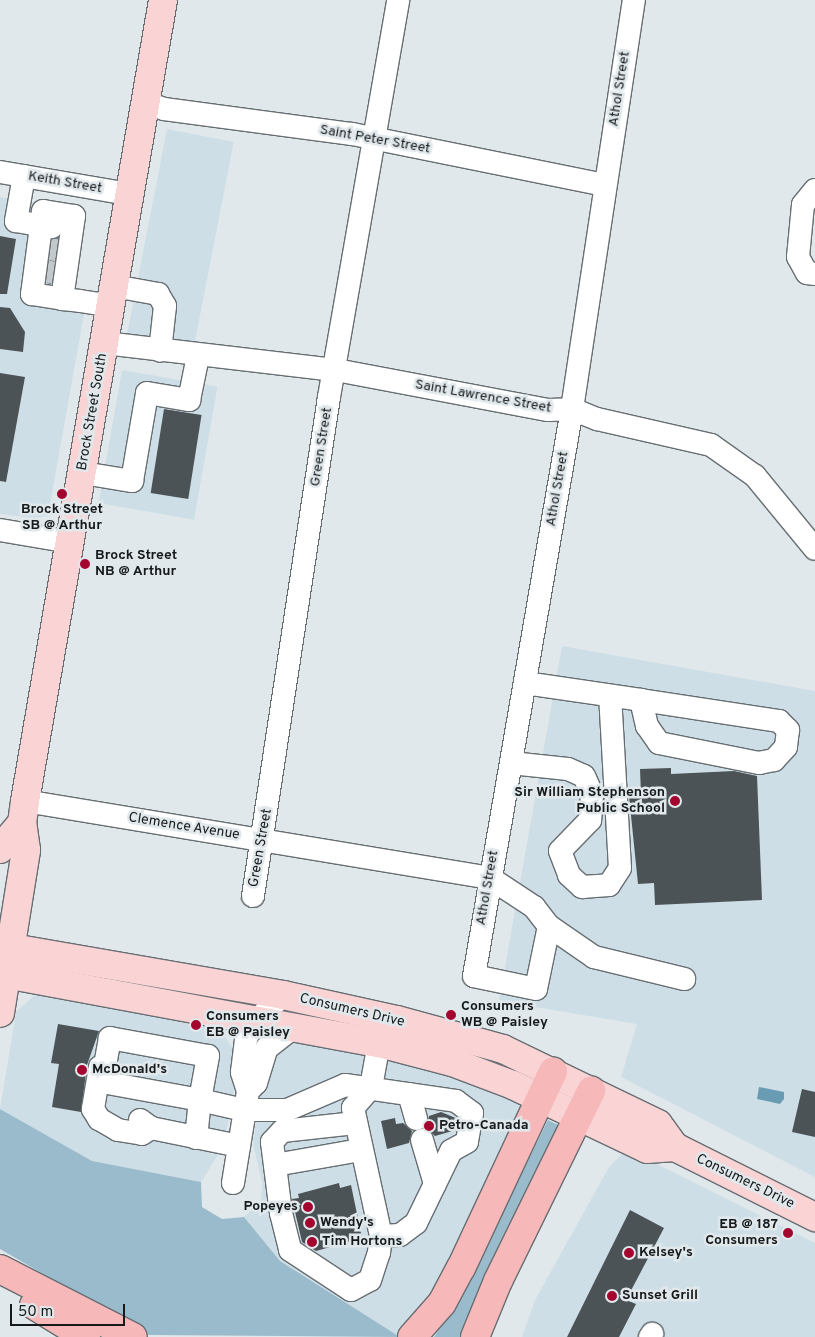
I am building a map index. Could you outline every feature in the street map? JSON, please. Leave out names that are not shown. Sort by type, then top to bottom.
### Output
[{"type":"highway","points":[[412,1337],[442,1303],[461,1268],[553,1072]]},
{"type":"highway","points":[[475,1337],[498,1281],[591,1091]]},
{"type":"highway","points":[[0,1269],[133,1337]]},
{"type":"highway","points":[[0,1284],[86,1337]]},
{"type":"main road","name":"Brock Street South","points":[[0,1013],[6,947],[26,850],[24,812],[105,343],[144,102],[163,0]]},
{"type":"main road","points":[[0,849],[24,812]]},
{"type":"main road","name":"Consumers Drive","points":[[6,947],[283,995],[397,1020],[503,1049],[658,1124],[675,1147],[815,1216]]},
{"type":"main road","name":"Consumers Drive","points":[[3,974],[380,1043],[452,1062],[542,1098],[647,1149],[675,1147]]},
{"type":"street","name":"Green Street","points":[[252,896],[263,839],[336,370],[398,0]]},
{"type":"street","name":"Athol Street","points":[[549,926],[536,989],[474,976],[572,409],[634,0]]},
{"type":"street","name":"Saint Peter Street","points":[[144,102],[164,109],[374,139],[605,185]]},
{"type":"street","name":"Keith Street","points":[[0,172],[130,194]]},
{"type":"street","points":[[24,176],[16,221],[56,239]]},
{"type":"street","points":[[815,190],[803,205],[798,257],[807,273],[815,274]]},
{"type":"street","points":[[56,239],[51,272],[62,299]]},
{"type":"street","points":[[56,239],[51,272],[32,294],[62,299],[158,294],[165,306],[160,351]]},
{"type":"street","name":"Saint Lawrence Street","points":[[105,343],[198,356],[336,370],[548,410],[572,409],[597,419],[711,445],[755,476],[815,549]]},
{"type":"street","points":[[83,473],[131,491],[147,393],[189,400],[198,356]]},
{"type":"street","points":[[0,530],[71,542]]},
{"type":"street","points":[[525,683],[641,700],[779,721],[788,730],[786,747],[774,760],[759,762],[659,743],[647,726],[641,700]]},
{"type":"street","points":[[511,763],[568,769],[584,776],[592,794],[590,820],[560,851],[569,875],[582,887],[609,885],[620,868],[610,696]]},
{"type":"street","name":"Clemence Avenue","points":[[24,812],[263,839],[490,878]]},
{"type":"street","points":[[490,878],[534,907],[549,926],[594,957],[684,979]]},
{"type":"street","points":[[233,1183],[246,1100],[242,1072],[246,1038],[257,1020],[283,995]]},
{"type":"street","points":[[246,1100],[256,1083],[267,1048],[294,1027]]},
{"type":"street","points":[[196,1138],[200,1100],[208,1056],[110,1038],[110,1042],[103,1051],[93,1109],[99,1119],[108,1122],[118,1116],[144,1121],[152,1128],[196,1138],[239,1146]]},
{"type":"street","points":[[110,1042],[102,1082],[200,1100],[246,1100],[287,1110],[345,1085],[371,1087],[456,1101],[472,1113],[467,1142],[451,1151],[416,1223],[400,1235],[381,1236]]},
{"type":"street","points":[[344,1123],[353,1108],[371,1087],[380,1043]]},
{"type":"street","points":[[408,1094],[435,1184]]},
{"type":"street","points":[[314,1098],[330,1106],[344,1123],[360,1150],[381,1236],[370,1280],[351,1290],[290,1250],[272,1142],[282,1131],[344,1123]]},
{"type":"street","points":[[275,1165],[360,1150]]},
{"type":"shaded area","points":[[167,129],[234,142],[193,350],[127,337]]},
{"type":"shaded area","points":[[0,197],[87,212],[71,308],[84,314],[48,516],[33,518],[0,514]]},
{"type":"shaded area","points":[[122,370],[218,387],[194,520],[99,503]]},
{"type":"shaded area","name":"Sir William Stephenson Public School","points":[[562,646],[815,691],[815,1177],[621,1077],[637,1024],[499,1001]]},
{"type":"shaded area","points":[[37,993],[213,1028],[225,1036],[237,1056],[235,1088],[223,1147],[201,1182],[92,1161],[0,1109],[16,1012]]},
{"type":"shaded area","points":[[289,1040],[449,1070],[518,1100],[522,1107],[440,1292],[400,1337],[280,1261],[244,1217],[261,1201],[262,1182],[253,1143],[266,1063]]},
{"type":"shaded area","points":[[759,1087],[784,1092],[784,1099],[780,1104],[757,1099]]},
{"type":"shaded area","points":[[0,1109],[92,1161],[201,1182],[202,1207],[222,1219],[244,1217],[280,1261],[400,1337],[149,1335],[0,1249]]},
{"type":"shaded area","points":[[548,1120],[560,1126],[464,1337],[434,1337],[467,1284]]},
{"type":"shaded area","points":[[627,1149],[815,1243],[815,1337],[522,1337],[535,1300],[609,1167]]},
{"type":"building","points":[[0,236],[16,239],[7,294],[0,294]]},
{"type":"building","points":[[58,238],[51,284],[47,283],[52,240]]},
{"type":"building","points":[[0,307],[10,308],[25,332],[23,352],[0,349]]},
{"type":"building","points":[[0,373],[25,377],[6,482],[0,481]]},
{"type":"building","points":[[164,409],[202,415],[188,499],[151,493]]},
{"type":"building","points":[[671,768],[671,774],[734,771],[757,776],[762,900],[655,905],[654,883],[638,884],[629,796],[641,795],[640,769]]},
{"type":"building","name":"McDonald's","points":[[58,1024],[99,1031],[87,1065],[81,1112],[52,1107],[59,1064],[51,1063]]},
{"type":"building","points":[[802,1089],[815,1092],[815,1137],[792,1132]]},
{"type":"building","points":[[441,1112],[458,1119],[456,1130],[435,1136],[426,1128],[429,1116]]},
{"type":"building","points":[[395,1118],[396,1124],[403,1123],[412,1131],[409,1143],[387,1149],[381,1121]]},
{"type":"building","points":[[339,1183],[340,1188],[351,1185],[362,1238],[316,1251],[302,1242],[292,1199],[299,1198],[298,1194]]},
{"type":"building","points":[[630,1210],[664,1228],[626,1300],[636,1304],[619,1337],[567,1337]]},
{"type":"tunnel","points":[[48,249],[63,251]]},
{"type":"tunnel","points":[[45,271],[60,274]]},
{"type":"place","name":"Brock Street SB @ Arthur","points":[[62,494]]},
{"type":"place","name":"Brock Street NB @ Arthur","points":[[85,564]]},
{"type":"place","name":"Sir William Stephenson Public School","points":[[675,801]]},
{"type":"place","name":"Consumers WB @ Paisley","points":[[451,1015]]},
{"type":"place","name":"Consumers EB @ Paisley","points":[[196,1025]]},
{"type":"place","name":"McDonald's","points":[[82,1070]]},
{"type":"place","name":"Petro-Canada","points":[[429,1126]]},
{"type":"place","name":"Popeyes","points":[[308,1207]]},
{"type":"place","name":"Wendy's","points":[[310,1223]]},
{"type":"place","name":"EB @ 187 Consumers","points":[[788,1233]]},
{"type":"place","name":"Tim Hortons","points":[[312,1242]]},
{"type":"place","name":"Kelsey's","points":[[629,1253]]},
{"type":"place","name":"Sunset Grill","points":[[612,1296]]}]
